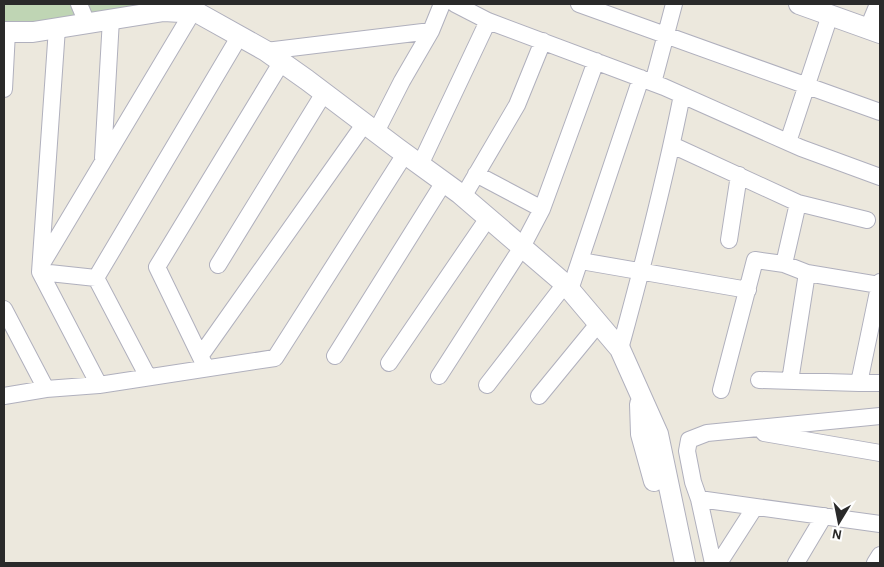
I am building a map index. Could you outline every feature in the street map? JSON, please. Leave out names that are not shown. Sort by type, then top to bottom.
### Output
[{"type":"street","points":[[79,4],[87,23]]},
{"type":"street","points":[[204,362],[402,81],[431,31],[442,4]]},
{"type":"street","points":[[455,4],[488,20],[647,80],[788,142],[880,177]]},
{"type":"street","points":[[578,4],[880,112]]},
{"type":"street","points":[[487,385],[568,287],[581,261],[665,35],[674,4]]},
{"type":"street","points":[[799,4],[874,30],[878,4]]},
{"type":"street","points":[[4,89],[5,32],[33,32],[111,19],[149,9],[198,13],[266,51],[444,182],[488,218],[568,287],[620,349],[658,434],[685,563]]},
{"type":"street","points":[[40,269],[192,13]]},
{"type":"street","points":[[788,142],[830,15]]},
{"type":"street","points":[[103,161],[111,19]]},
{"type":"street","points":[[4,396],[46,389],[99,385],[148,376],[204,362],[274,358],[413,160],[488,20]]},
{"type":"street","points":[[57,28],[40,269],[99,385]]},
{"type":"street","points":[[266,51],[431,31]]},
{"type":"street","points":[[96,278],[239,37]]},
{"type":"street","points":[[463,197],[517,105],[543,41]]},
{"type":"street","points":[[439,376],[522,247],[542,209],[596,61]]},
{"type":"street","points":[[204,362],[156,267],[281,63]]},
{"type":"street","points":[[218,265],[324,92]]},
{"type":"street","points":[[620,349],[672,145],[682,95]]},
{"type":"street","points":[[672,145],[798,202],[867,220]]},
{"type":"street","points":[[476,174],[542,209]]},
{"type":"street","points":[[729,240],[739,175]]},
{"type":"street","points":[[335,356],[444,182]]},
{"type":"street","points":[[784,264],[798,202]]},
{"type":"street","points":[[389,363],[488,218]]},
{"type":"street","points":[[721,390],[755,260],[784,264],[807,273],[880,284],[859,383]]},
{"type":"street","points":[[581,261],[748,290]]},
{"type":"street","points":[[40,269],[96,278]]},
{"type":"street","points":[[790,381],[807,273]]},
{"type":"street","points":[[96,278],[148,376]]},
{"type":"street","points":[[4,309],[46,389]]},
{"type":"street","points":[[538,396],[598,324]]},
{"type":"street","points":[[759,380],[880,382]]},
{"type":"street","points":[[640,395],[641,434],[655,485],[672,563]]},
{"type":"street","points":[[713,563],[699,499],[693,482],[688,451],[689,440],[707,433],[880,416]]},
{"type":"street","points":[[741,430],[880,453]]},
{"type":"street","points":[[699,499],[880,524]]},
{"type":"street","points":[[719,563],[755,507]]},
{"type":"street","points":[[796,563],[824,516]]},
{"type":"street","points":[[875,563],[880,555]]},
{"type":"green space","points":[[4,4],[154,4],[4,32]]}]
